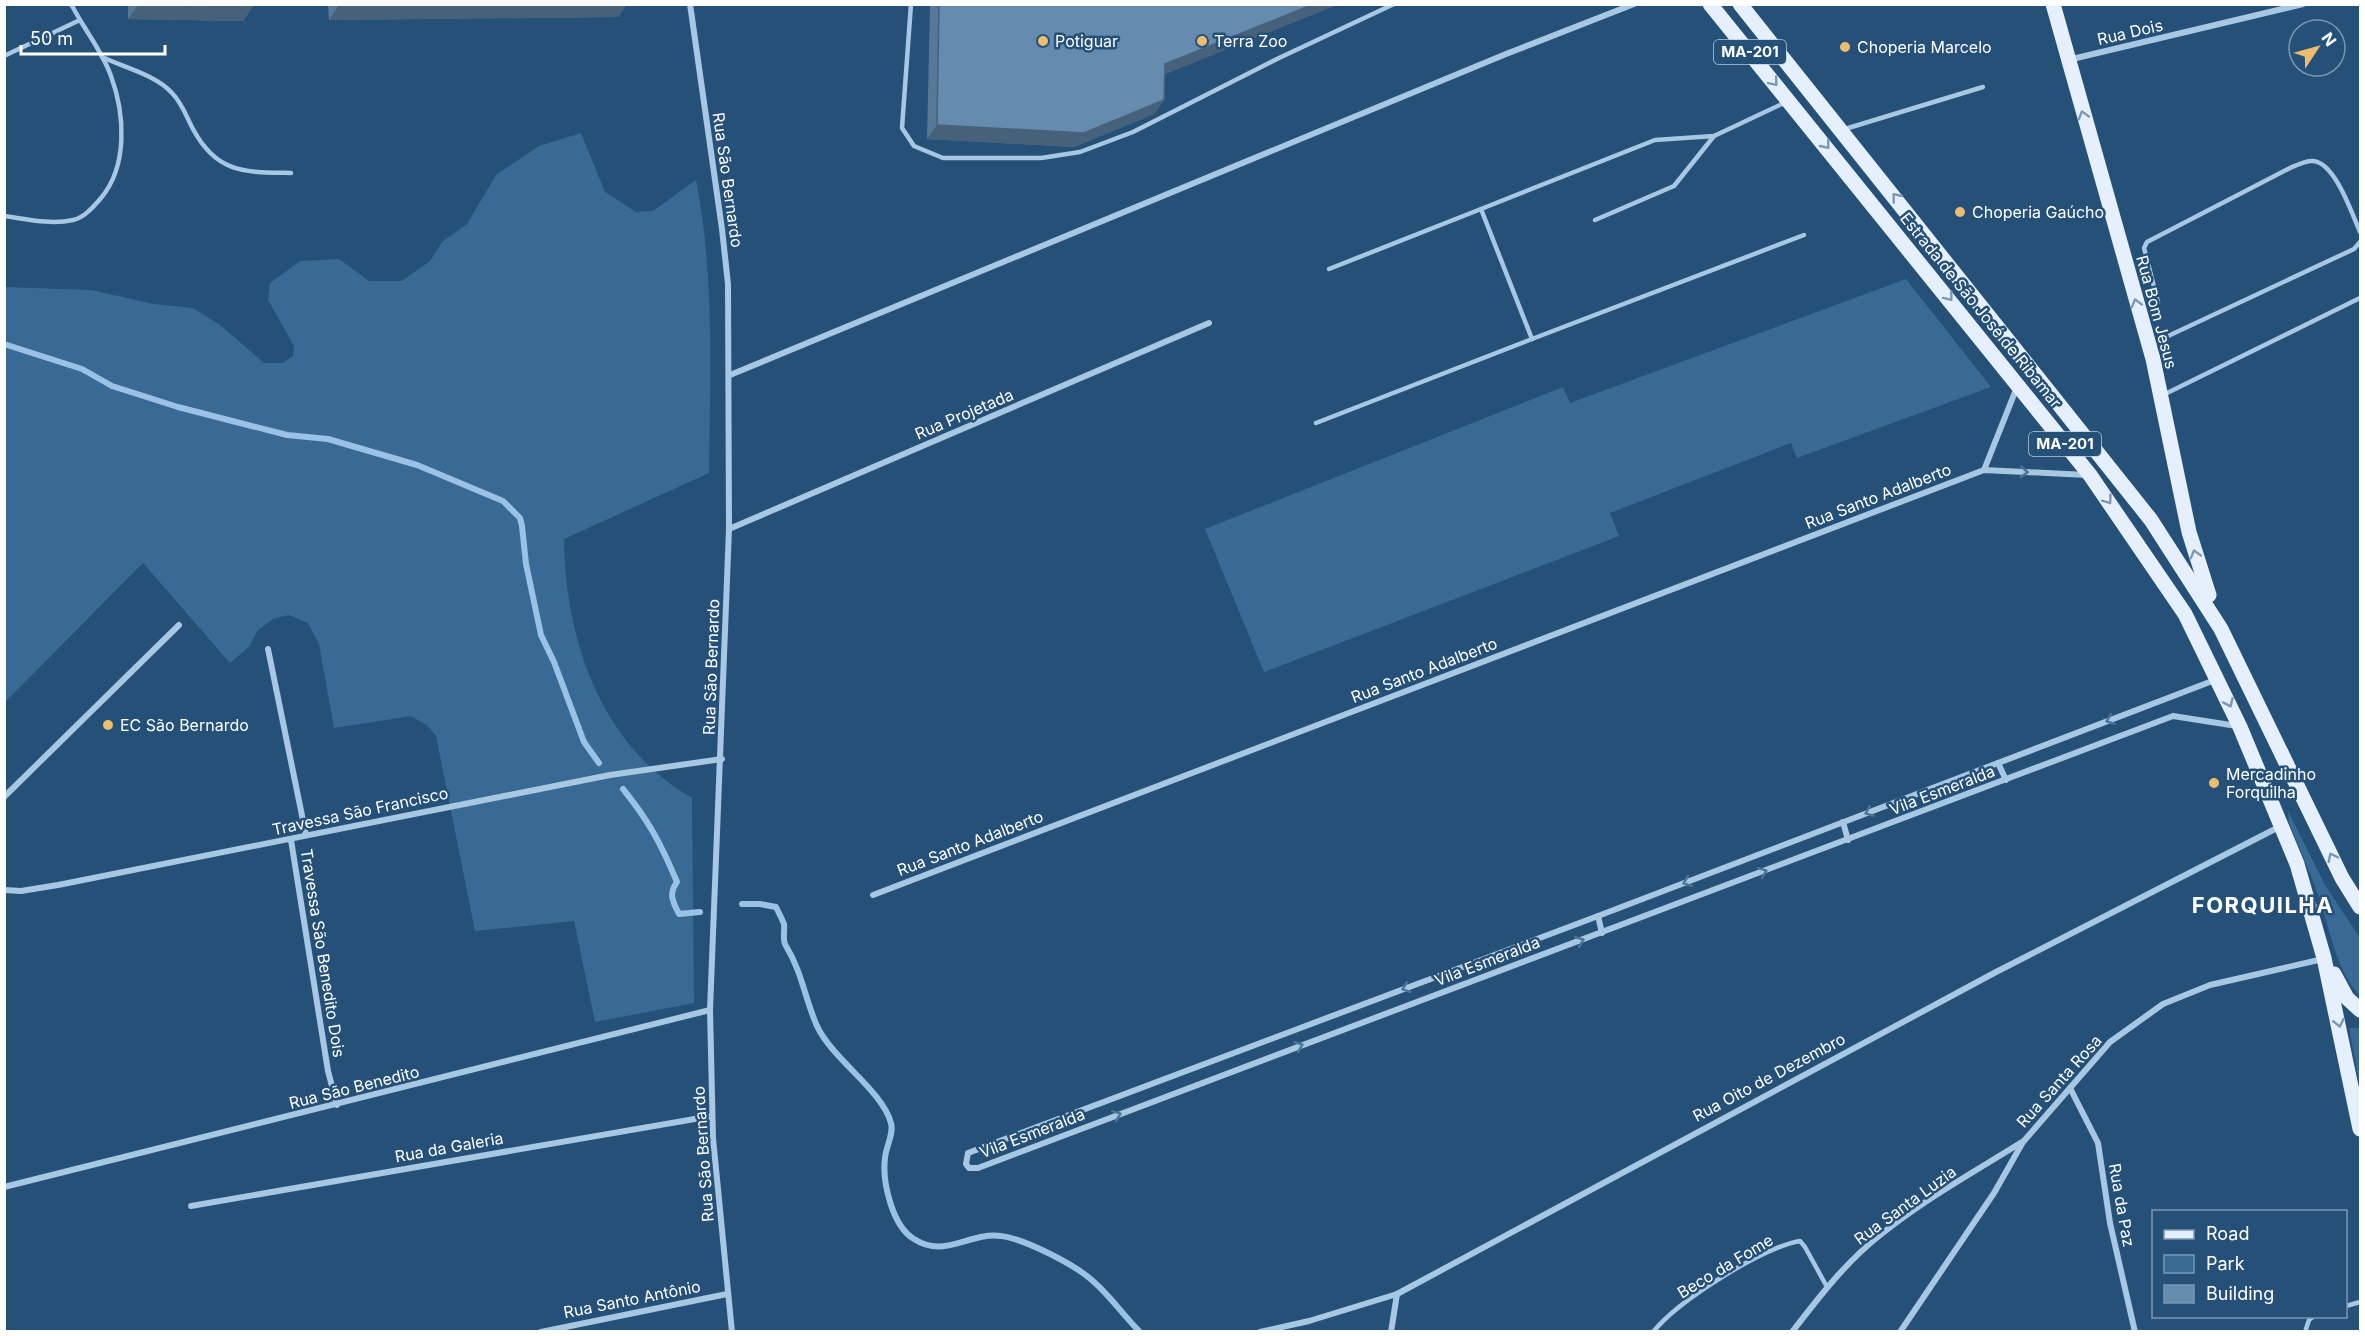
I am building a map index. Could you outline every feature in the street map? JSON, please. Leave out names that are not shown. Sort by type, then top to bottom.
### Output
[{"type":"main road","name":"Estrada de São José de Ribamar","points":[[1710,4],[2090,475],[2180,605],[2218,678],[2283,825],[2319,938],[2361,1129]]},
{"type":"main road","name":"Estrada de São José de Ribamar","points":[[1740,4],[2115,472],[2178,559],[2221,629],[2342,878],[2361,908]]},
{"type":"main road","name":"Rua Bom Jesus","points":[[2053,4],[2148,345],[2192,543],[2221,629]]},
{"type":"main road","points":[[2319,938],[2338,986],[2347,998],[2361,1010]]},
{"type":"street","name":"Rua São Bernardo","points":[[690,4],[728,284],[729,529],[722,759],[710,1010],[712,1116],[732,1332]]},
{"type":"street","points":[[730,375],[1506,54],[1634,4]]},
{"type":"street","name":"Rua Dois","points":[[2068,60],[2303,4]]},
{"type":"street","name":"Rua Projetada","points":[[729,529],[1209,323]]},
{"type":"street","points":[[1984,470],[2018,385]]},
{"type":"street","name":"Rua Santo Adalberto","points":[[873,895],[1984,470],[2090,475]]},
{"type":"street","points":[[4,797],[179,625]]},
{"type":"street","name":"Travessa São Benedito Dois","points":[[268,649],[306,835]]},
{"type":"street","name":"Vila Esmeralda","points":[[2218,678],[1598,916],[968,1153],[966,1164],[969,1168],[978,1168],[2173,716],[2240,727]]},
{"type":"street","name":"Travessa São Francisco","points":[[4,890],[21,891],[39,888],[291,840],[306,835],[610,775],[722,759]]},
{"type":"street","points":[[1998,763],[2006,780]]},
{"type":"street","points":[[1843,822],[1848,840]]},
{"type":"street","name":"Rua Oito de Dezembro","points":[[1260,1332],[1309,1321],[1396,1294],[1996,972],[2283,825]]},
{"type":"street","name":"Travessa São Benedito Dois","points":[[291,840],[328,1071],[337,1105]]},
{"type":"street","points":[[1598,916],[1602,933]]},
{"type":"street","name":"Rua Santa Rosa","points":[[1900,1332],[1994,1193],[2023,1142],[2110,1042],[2163,1004],[2210,985],[2324,958]]},
{"type":"street","name":"Rua São Benedito","points":[[4,1187],[710,1010]]},
{"type":"street","name":"Rua da Paz","points":[[2070,1088],[2097,1143],[2110,1223],[2135,1332]]},
{"type":"street","name":"Rua da Galeria","points":[[191,1206],[712,1116]]},
{"type":"street","name":"Rua Santa Luzia","points":[[1792,1332],[1827,1287],[1879,1236],[1927,1201],[2023,1142]]},
{"type":"street","name":"Rua Santo Antônio","points":[[542,1332],[727,1294]]},
{"type":"street","points":[[1390,1332],[1396,1294]]},
{"type":"lane","points":[[4,216],[50,222],[75,220],[92,208],[107,191],[120,157],[122,125],[111,75],[72,4]]},
{"type":"lane","points":[[911,4],[902,128],[914,146],[943,158],[1041,158],[1080,152],[1133,132],[1279,58],[1394,4]]},
{"type":"lane","points":[[4,56],[80,20]]},
{"type":"lane","points":[[102,57],[161,84],[171,91],[180,102],[203,147],[223,165],[247,172],[291,173]]},
{"type":"lane","points":[[1843,130],[1983,87]]},
{"type":"lane","points":[[1329,269],[1655,140],[1714,136],[1789,100]]},
{"type":"lane","points":[[1595,220],[1674,186],[1714,136]]},
{"type":"lane","points":[[2158,302],[2144,248],[2146,242],[2282,173],[2311,161],[2323,164],[2332,173],[2361,232]]},
{"type":"lane","points":[[1481,209],[1532,339]]},
{"type":"lane","points":[[1316,423],[1804,235]]},
{"type":"lane","points":[[2148,345],[2354,249],[2361,242]]},
{"type":"lane","points":[[2160,396],[2361,298]]},
{"type":"lane","name":"Beco da Fome","points":[[1653,1332],[1688,1299],[1770,1250],[1790,1243],[1800,1241],[1827,1287]]},
{"type":"lane","points":[[2305,1332],[2309,1320],[2312,1318]]},
{"type":"green space","points":[[581,133],[605,192],[636,212],[653,211],[696,180],[706,252],[710,326],[709,473],[564,539],[571,614],[594,686],[611,719],[633,749],[660,776],[692,798],[694,1003],[595,1022],[574,921],[475,931],[436,736],[428,726],[411,716],[334,728],[319,644],[308,623],[289,615],[273,619],[257,631],[250,646],[230,663],[143,563],[5,702],[5,287],[91,290],[153,304],[193,308],[220,325],[264,363],[283,363],[293,356],[294,346],[268,300],[270,283],[300,261],[339,259],[369,281],[402,281],[430,261],[442,242],[467,224],[496,175],[539,146]]},
{"type":"green space","points":[[1906,279],[1991,387],[1797,458],[1791,443],[1610,513],[1619,536],[1264,672],[1205,529],[1563,387],[1570,403]]},
{"type":"green space","points":[[2288,811],[2325,885],[2360,938],[2360,996],[2339,962],[2319,897],[2289,823]]},
{"type":"green space","points":[[2349,1028],[2360,1028],[2360,1086]]},
{"type":"building","points":[[253,4],[253,6],[138,5]]},
{"type":"building","points":[[339,4],[449,4],[339,5]]},
{"type":"building","name":"Potiguar","points":[[939,4],[1314,4],[1165,64],[1164,100],[1084,133],[937,125]]},
{"type":"waterway","points":[[4,344],[82,369],[112,386],[178,407],[287,435],[328,439],[417,465],[503,501],[520,518],[526,564],[541,635],[554,662],[584,742],[599,763]]},
{"type":"waterway","points":[[623,789],[647,822],[671,868],[677,882],[672,898],[679,914],[700,912]]},
{"type":"waterway","points":[[742,904],[776,907],[784,924],[785,944],[796,966],[813,1016],[824,1039],[868,1087],[886,1111],[892,1127],[885,1158],[885,1179],[894,1214],[906,1233],[925,1244],[936,1246],[946,1246],[989,1236],[1001,1236],[1036,1247],[1086,1275],[1140,1332]]},
{"type":"place","name":"Potiguar","points":[[1043,41]]},
{"type":"place","name":"Terra Zoo","points":[[1202,41]]},
{"type":"place","name":"Choperia Marcelo","points":[[1845,47]]},
{"type":"place","name":"Choperia Gaúcho","points":[[1960,212]]},
{"type":"place","name":"EC São Bernardo","points":[[108,725]]},
{"type":"place","name":"Mercadinho Forquilha","points":[[2214,783]]},
{"type":"district","name":"FORQUILHA","points":[[2263,905]]}]
